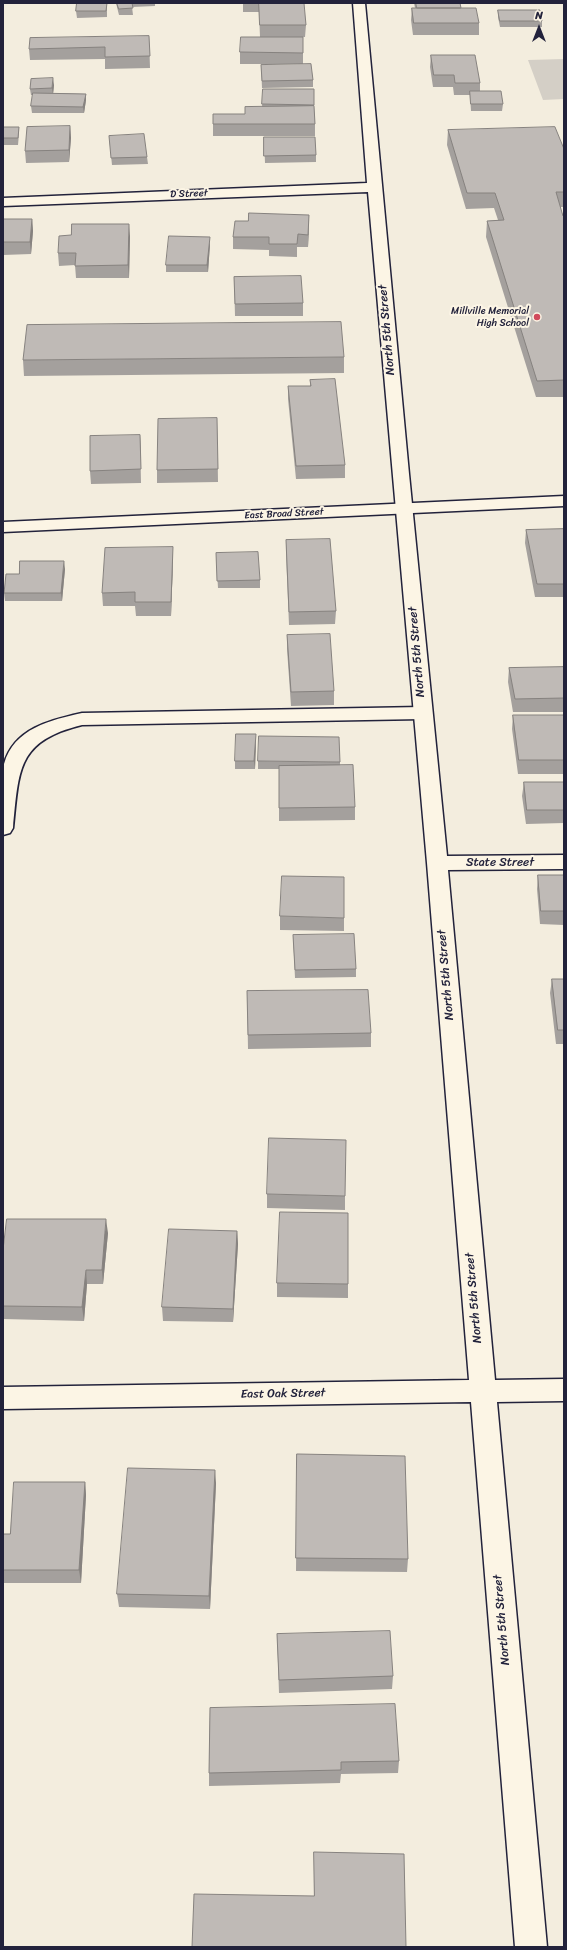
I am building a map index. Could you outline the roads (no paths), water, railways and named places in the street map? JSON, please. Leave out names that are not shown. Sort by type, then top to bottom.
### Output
[{"type":"street","name":"North 5th Street","points":[[359,3],[403,509],[437,863],[530,1947]]},
{"type":"street","name":"D Street","points":[[3,202],[374,187]]},
{"type":"street","name":"East Broad Street","points":[[3,527],[564,501]]},
{"type":"street","points":[[3,828],[9,780],[13,762],[23,744],[37,734],[61,723],[82,719],[422,713]]},
{"type":"street","name":"State Street","points":[[437,863],[564,862]]},
{"type":"street","name":"East Oak Street","points":[[3,1398],[564,1390]]},
{"type":"place","name":"Millville Memorial High School","points":[[537,317]]}]
